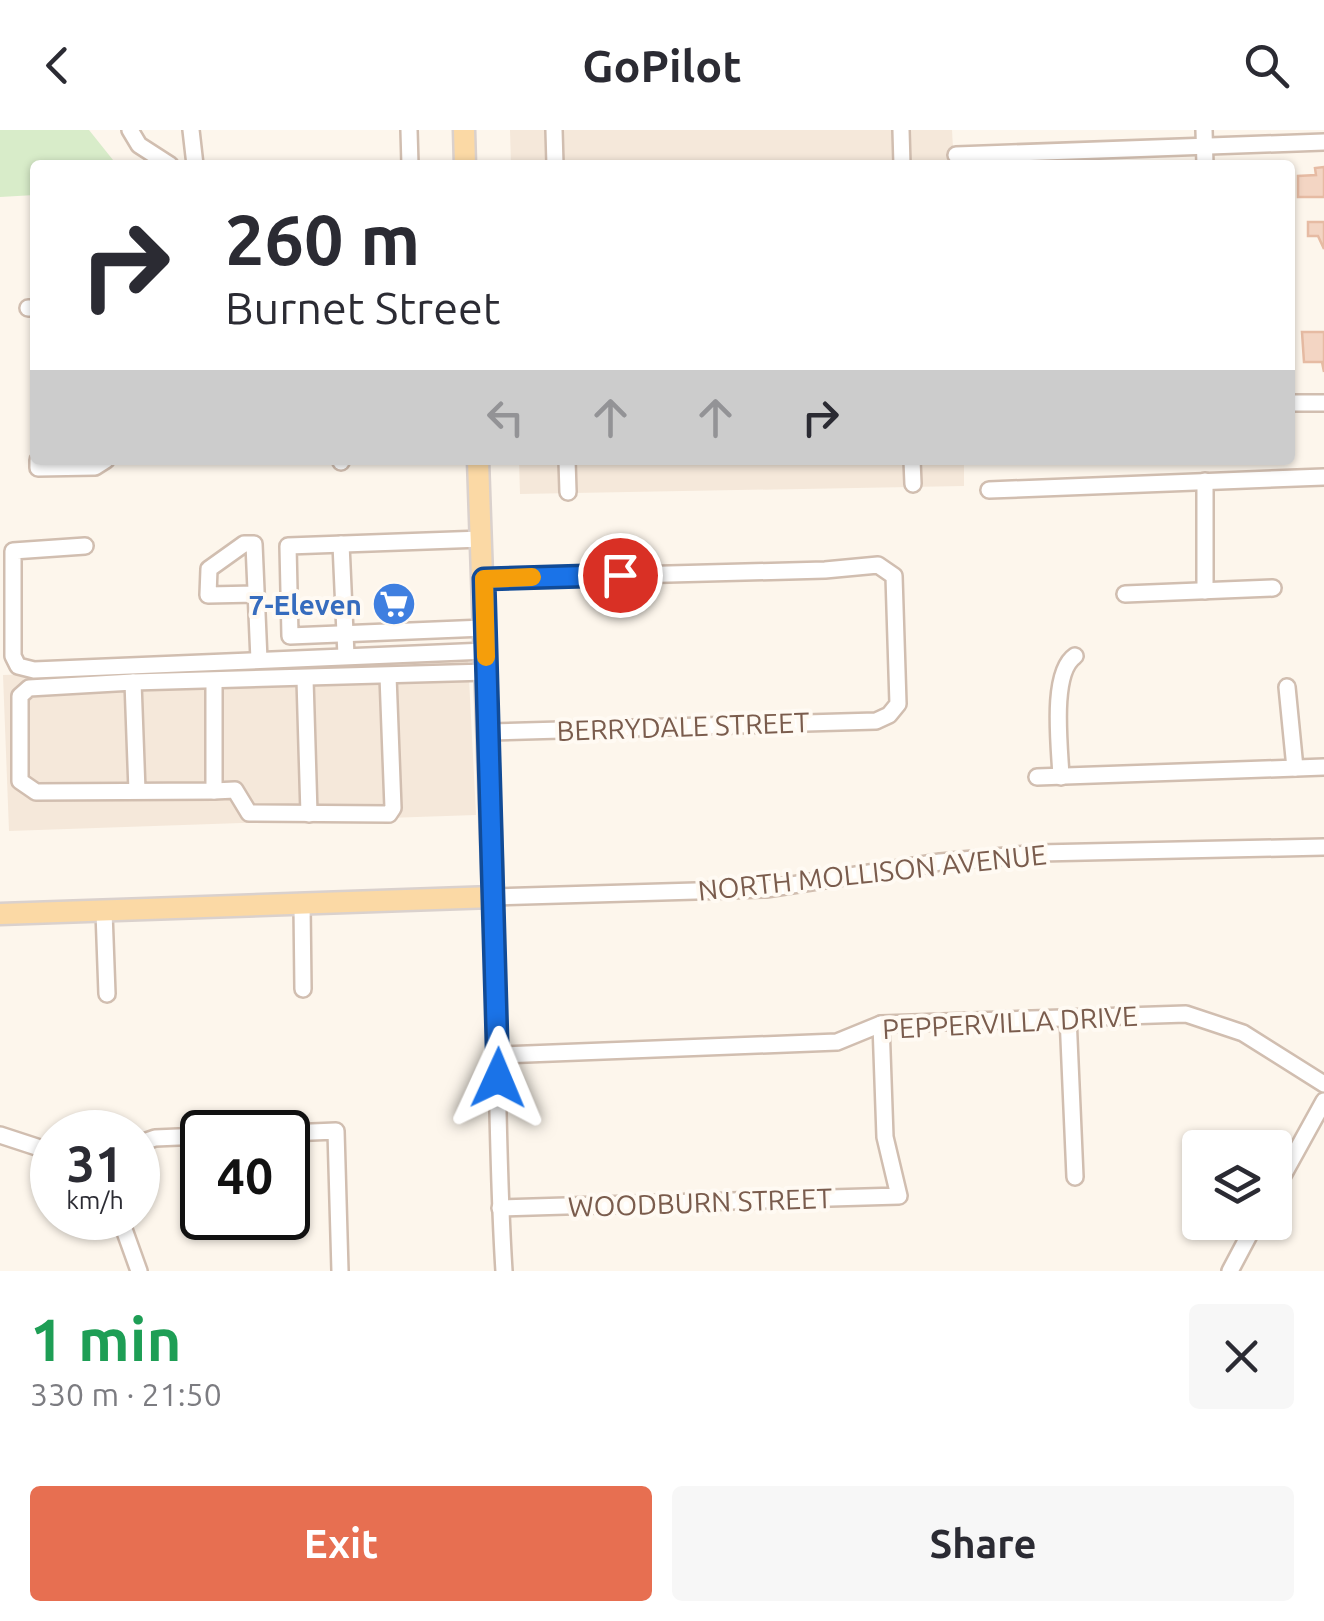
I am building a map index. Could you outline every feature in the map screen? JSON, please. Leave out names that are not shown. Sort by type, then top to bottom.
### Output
[{"type":"main road","points":[[464,130],[465,160]]},
{"type":"main road","points":[[478,465],[494,896]]},
{"type":"main road","name":"NORTH MOLLISON AVENUE","points":[[0,914],[494,896]]},
{"type":"street","points":[[130,130],[139,145],[162,160]]},
{"type":"street","points":[[191,130],[194,160]]},
{"type":"street","points":[[409,130],[410,160]]},
{"type":"street","points":[[554,130],[555,160]]},
{"type":"street","points":[[901,130],[902,160]]},
{"type":"street","points":[[956,154],[1028,158],[1204,138],[1324,142]]},
{"type":"street","points":[[1295,402],[1324,403]]},
{"type":"street","points":[[38,465],[98,465]]},
{"type":"street","points":[[566,465],[568,492]]},
{"type":"street","points":[[912,465],[913,484]]},
{"type":"street","points":[[989,490],[1324,477]]},
{"type":"street","points":[[1205,482],[1205,592]]},
{"type":"street","points":[[482,539],[288,546],[290,636],[484,628]]},
{"type":"street","points":[[342,544],[346,656]]},
{"type":"street","points":[[86,546],[12,552],[13,656],[18,666],[34,670],[346,656],[487,661]]},
{"type":"street","name":"BERRYDALE STREET","points":[[484,579],[878,566],[894,576],[898,704],[890,715],[876,721],[490,732]]},
{"type":"street","points":[[1125,594],[1274,588]]},
{"type":"street","points":[[256,594],[259,660]]},
{"type":"street","points":[[1060,776],[1059,704],[1063,673],[1074,656]]},
{"type":"street","points":[[388,676],[393,808],[389,814],[250,813],[235,790],[36,792],[20,781],[20,696],[29,688],[388,676],[487,661]]},
{"type":"street","points":[[305,679],[309,814]]},
{"type":"street","points":[[133,682],[137,791]]},
{"type":"street","points":[[214,682],[214,791]]},
{"type":"street","points":[[1287,688],[1295,768]]},
{"type":"street","points":[[1037,777],[1324,767]]},
{"type":"street","name":"NORTH MOLLISON AVENUE","points":[[494,896],[766,889],[940,862],[1039,853],[1324,847]]},
{"type":"street","points":[[494,896],[500,1055],[496,1101],[504,1271]]},
{"type":"street","points":[[302,905],[303,989]]},
{"type":"street","points":[[104,912],[107,994]]},
{"type":"street","name":"PEPPERVILLA DRIVE","points":[[500,1055],[837,1042],[881,1024],[1172,1014],[1214,1020],[1244,1032],[1324,1084]]},
{"type":"street","points":[[1068,1016],[1075,1177]]},
{"type":"street","name":"WOODBURN STREET","points":[[500,1208],[899,1196],[885,1137],[881,1024]]},
{"type":"street","points":[[1292,1159],[1324,1101]]},
{"type":"street","points":[[310,1132],[336,1131],[340,1271]]},
{"type":"street","points":[[0,1135],[30,1145]]},
{"type":"street","points":[[128,1240],[139,1271]]},
{"type":"street","points":[[1230,1271],[1246,1240]]},
{"type":"shaded area","points":[[510,130],[952,130],[954,160],[511,160]]},
{"type":"shaded area","points":[[519,465],[964,465],[964,486],[520,494]]},
{"type":"shaded area","points":[[468,659],[476,815],[9,831],[3,675]]},
{"type":"green space","points":[[0,130],[89,130],[113,160],[30,160],[30,195],[0,197]]},
{"type":"building","points":[[1324,167],[1324,197],[1298,197],[1298,176],[1316,175],[1315,168]]},
{"type":"building","points":[[1308,222],[1324,222],[1324,249],[1318,236],[1308,236]]},
{"type":"building","points":[[1302,332],[1324,332],[1324,372],[1322,362],[1304,362]]},
{"type":"slow traffic","points":[[486,657],[484,579],[532,577]]},
{"type":"place","name":"7-Eleven","points":[[394,604]]},
{"type":"route","points":[[498,1078],[484,579],[620,575]]}]
